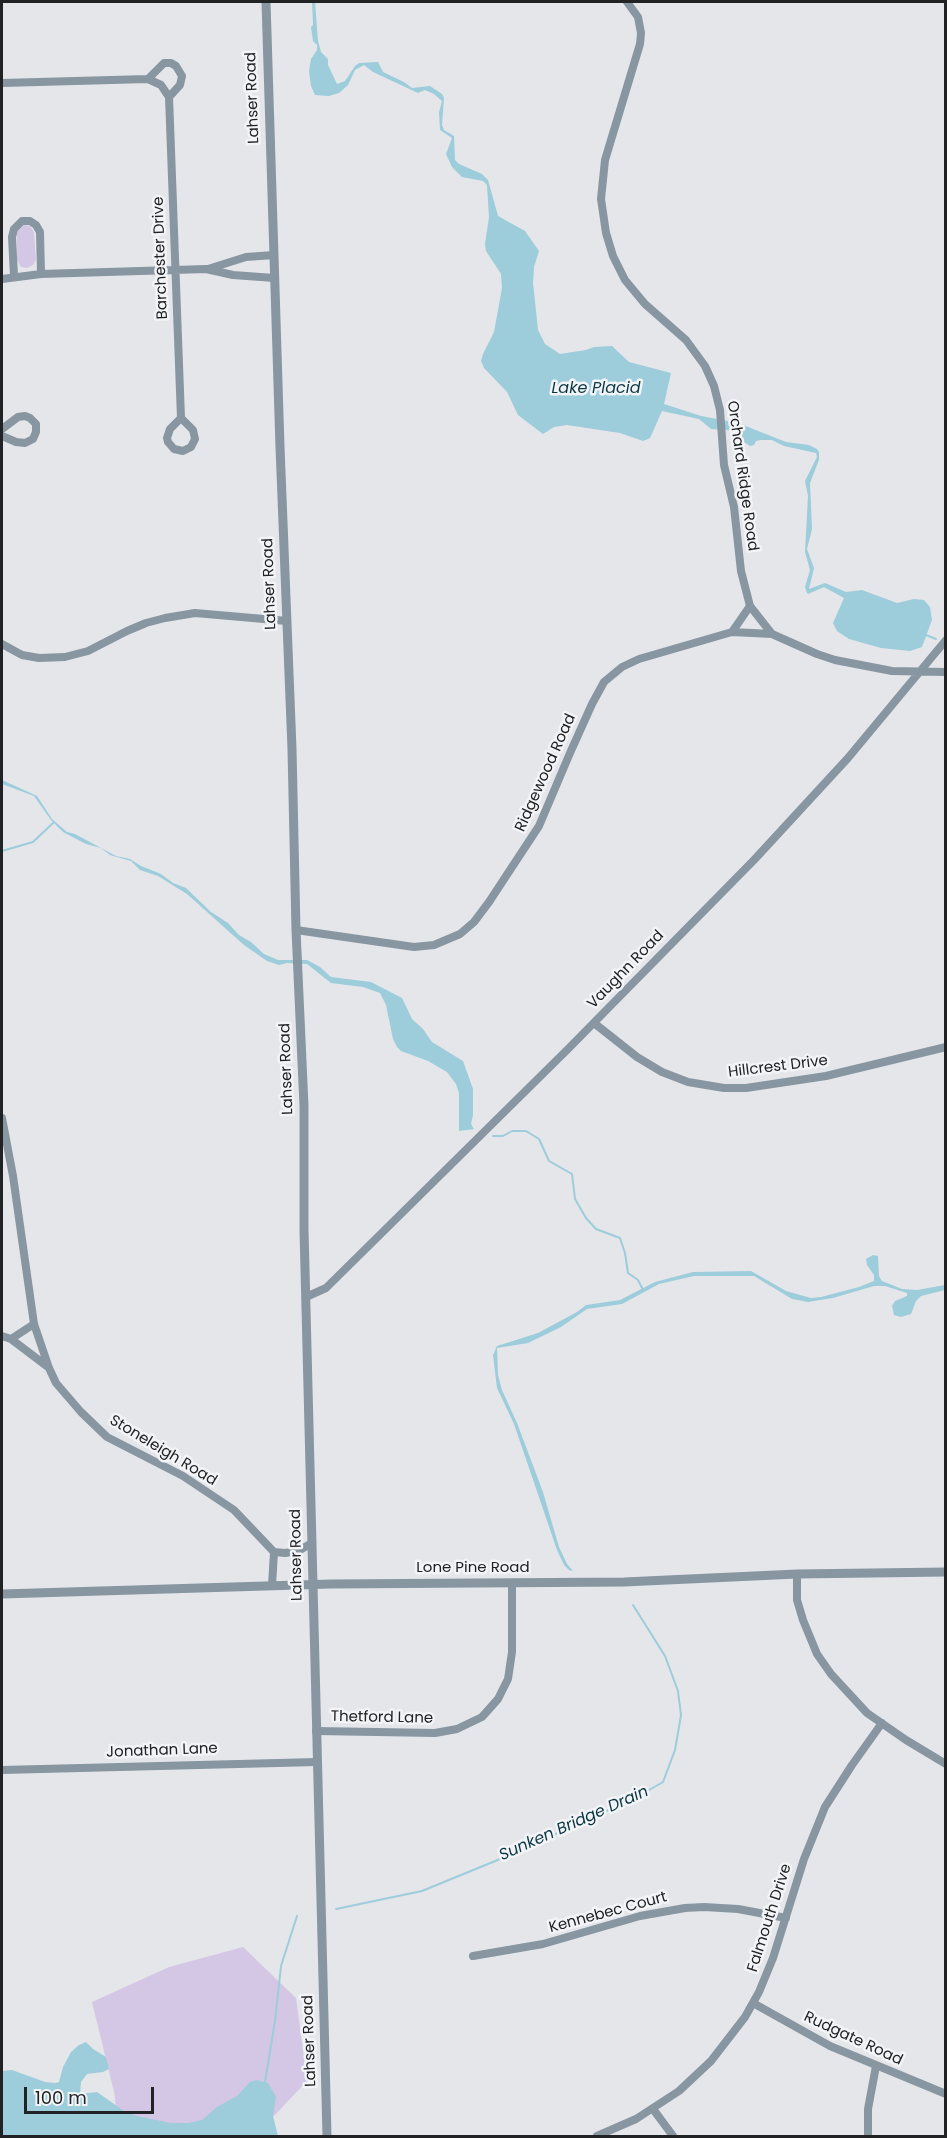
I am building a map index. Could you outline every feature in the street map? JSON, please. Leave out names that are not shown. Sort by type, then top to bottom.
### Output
[{"type":"street","name":"Lahser Road","points":[[266,2],[296,930],[304,1106],[306,1298],[327,2136]]},
{"type":"street","name":"Orchard Ridge Road","points":[[627,2],[638,16],[641,33],[640,44],[605,160],[601,199],[606,233],[613,256],[625,280],[645,304],[686,340],[705,366],[717,395],[724,465],[734,507],[741,571],[750,606],[772,634],[835,660],[892,671],[945,672]]},
{"type":"street","name":"Barchester Drive","points":[[148,79],[164,63],[176,66],[182,76],[180,85],[169,97],[181,418]]},
{"type":"street","points":[[2,83],[148,79],[161,85],[169,97]]},
{"type":"street","points":[[14,276],[12,237],[14,229],[22,221],[30,221],[40,232],[41,274]]},
{"type":"street","points":[[2,279],[41,274],[206,269],[246,257],[274,255]]},
{"type":"street","points":[[206,269],[232,275],[274,278]]},
{"type":"street","points":[[2,429],[18,417],[25,416],[36,424],[33,439],[25,442],[16,442],[2,436]]},
{"type":"street","points":[[732,632],[750,606]]},
{"type":"street","points":[[2,644],[22,655],[39,658],[65,657],[88,651],[146,623],[185,615],[217,614],[287,621]]},
{"type":"street","name":"Ridgewood Road","points":[[296,930],[414,947],[434,945],[460,934],[474,922],[489,902],[539,826],[592,704],[604,682],[622,667],[639,659],[732,632],[772,634]]},
{"type":"street","name":"Vaughn Road","points":[[306,1298],[326,1288],[594,1023],[809,802],[921,672],[945,640]]},
{"type":"street","name":"Hillcrest Drive","points":[[594,1023],[637,1057],[662,1072],[688,1082],[724,1088],[746,1088],[826,1076],[945,1047]]},
{"type":"street","name":"Stoneleigh Road","points":[[2,1118],[13,1176],[34,1324],[56,1383],[107,1437],[183,1476],[234,1510],[274,1552]]},
{"type":"street","points":[[11,1339],[34,1324]]},
{"type":"street","points":[[2,1336],[11,1339],[49,1368]]},
{"type":"street","points":[[272,1586],[274,1552],[298,1551],[312,1543]]},
{"type":"street","name":"Lone Pine Road","points":[[2,1594],[313,1585],[624,1582],[797,1574],[945,1572]]},
{"type":"street","points":[[797,1574],[796,1589],[799,1607],[818,1654],[846,1692],[882,1723],[945,1764]]},
{"type":"street","name":"Thetford Lane","points":[[316,1731],[435,1733],[457,1729],[482,1717],[498,1699],[508,1679],[513,1652],[513,1583]]},
{"type":"street","name":"Falmouth Drive","points":[[597,2136],[623,2126],[679,2091],[711,2061],[730,2038],[753,2004],[773,1958],[804,1859],[825,1807],[882,1723]]},
{"type":"street","name":"Jonathan Lane","points":[[3,1769],[317,1762]]},
{"type":"street","name":"Kennebec Court","points":[[473,1956],[543,1944],[640,1916],[677,1909],[718,1907],[786,1918]]},
{"type":"street","name":"Rudgate Road","points":[[753,2004],[830,2046],[945,2094]]},
{"type":"street","points":[[868,2136],[868,2109],[876,2066]]},
{"type":"street","points":[[653,2109],[673,2136]]},
{"type":"shaded area","points":[[24,225],[30,226],[34,232],[36,260],[27,268],[21,267],[17,260],[17,231]]},
{"type":"shaded area","points":[[243,1947],[296,1998],[307,2081],[255,2136],[117,2136],[115,2096],[92,2002],[169,1967]]},
{"type":"water","name":"Lake Placid","points":[[312,2],[315,2],[321,52],[328,59],[328,65],[337,84],[345,81],[359,63],[378,62],[383,72],[412,88],[430,86],[442,94],[444,98],[442,125],[444,130],[454,136],[455,160],[482,174],[488,180],[498,216],[525,231],[539,251],[534,267],[533,283],[538,330],[545,344],[560,354],[612,346],[629,362],[671,373],[664,404],[701,416],[738,423],[786,442],[809,445],[817,449],[819,460],[810,483],[812,529],[807,549],[814,568],[809,589],[825,583],[846,592],[862,590],[897,603],[914,599],[924,600],[930,607],[932,620],[922,647],[910,651],[881,648],[849,639],[837,631],[833,623],[844,598],[824,587],[807,593],[805,587],[810,570],[805,552],[808,496],[805,481],[817,457],[816,453],[784,446],[772,440],[756,441],[750,446],[744,442],[739,431],[711,429],[699,419],[662,411],[650,438],[643,441],[620,433],[567,425],[554,427],[543,434],[518,415],[507,392],[484,368],[481,361],[494,332],[502,288],[501,274],[486,251],[489,217],[487,185],[483,181],[462,177],[452,167],[446,154],[452,138],[440,130],[439,112],[442,101],[434,94],[425,90],[418,93],[373,72],[364,65],[355,70],[348,85],[339,93],[329,96],[315,95],[309,71],[311,59],[317,50],[311,27],[313,25]]},
{"type":"water","points":[[2,780],[37,796],[52,819],[67,832],[75,834],[116,856],[130,859],[186,888],[211,912],[228,923],[239,935],[264,954],[278,960],[307,960],[320,967],[331,977],[371,982],[402,998],[412,1019],[432,1042],[463,1061],[473,1089],[471,1124],[474,1129],[459,1131],[459,1093],[456,1084],[447,1072],[397,1047],[393,1039],[386,1005],[380,993],[363,987],[331,983],[307,964],[279,965],[267,961],[244,945],[187,894],[158,876],[140,870],[131,861],[110,855],[101,848],[86,844],[63,832],[51,820],[34,796],[2,784]]},
{"type":"water","points":[[873,1255],[878,1256],[879,1276],[882,1281],[902,1289],[917,1290],[945,1285],[945,1290],[921,1296],[916,1301],[911,1314],[901,1317],[894,1315],[892,1306],[895,1301],[907,1296],[907,1293],[885,1286],[874,1286],[833,1298],[808,1302],[792,1299],[754,1276],[694,1276],[659,1284],[622,1304],[587,1309],[561,1327],[528,1343],[497,1348],[498,1375],[502,1390],[543,1492],[559,1547],[573,1571],[569,1570],[557,1550],[514,1424],[497,1388],[493,1355],[497,1346],[538,1333],[586,1305],[620,1300],[655,1282],[693,1272],[751,1271],[786,1291],[811,1298],[821,1297],[874,1281],[874,1275],[866,1259]]},
{"type":"water","points":[[86,2042],[106,2057],[109,2069],[87,2074],[81,2082],[80,2094],[97,2092],[124,2111],[137,2116],[171,2123],[188,2123],[202,2120],[217,2107],[237,2096],[250,2082],[256,2080],[268,2083],[276,2097],[273,2116],[278,2136],[2,2136],[2,2071],[12,2070],[45,2082],[59,2082],[63,2067],[71,2052]]},
{"type":"waterway","points":[[926,635],[936,639]]},
{"type":"waterway","points":[[2,851],[33,842],[53,823]]},
{"type":"waterway","points":[[493,1136],[503,1136],[512,1131],[526,1131],[539,1139],[549,1161],[572,1174],[575,1199],[586,1218],[596,1229],[620,1238],[628,1273],[638,1280],[642,1288]]},
{"type":"waterway","name":"Sunken Bridge Drain","points":[[336,1909],[422,1891],[505,1857],[635,1798],[663,1782],[675,1750],[681,1715],[678,1691],[665,1656],[633,1605]]},
{"type":"waterway","name":"Sunken Bridge Drain","points":[[265,2082],[281,1966],[297,1916]]}]
